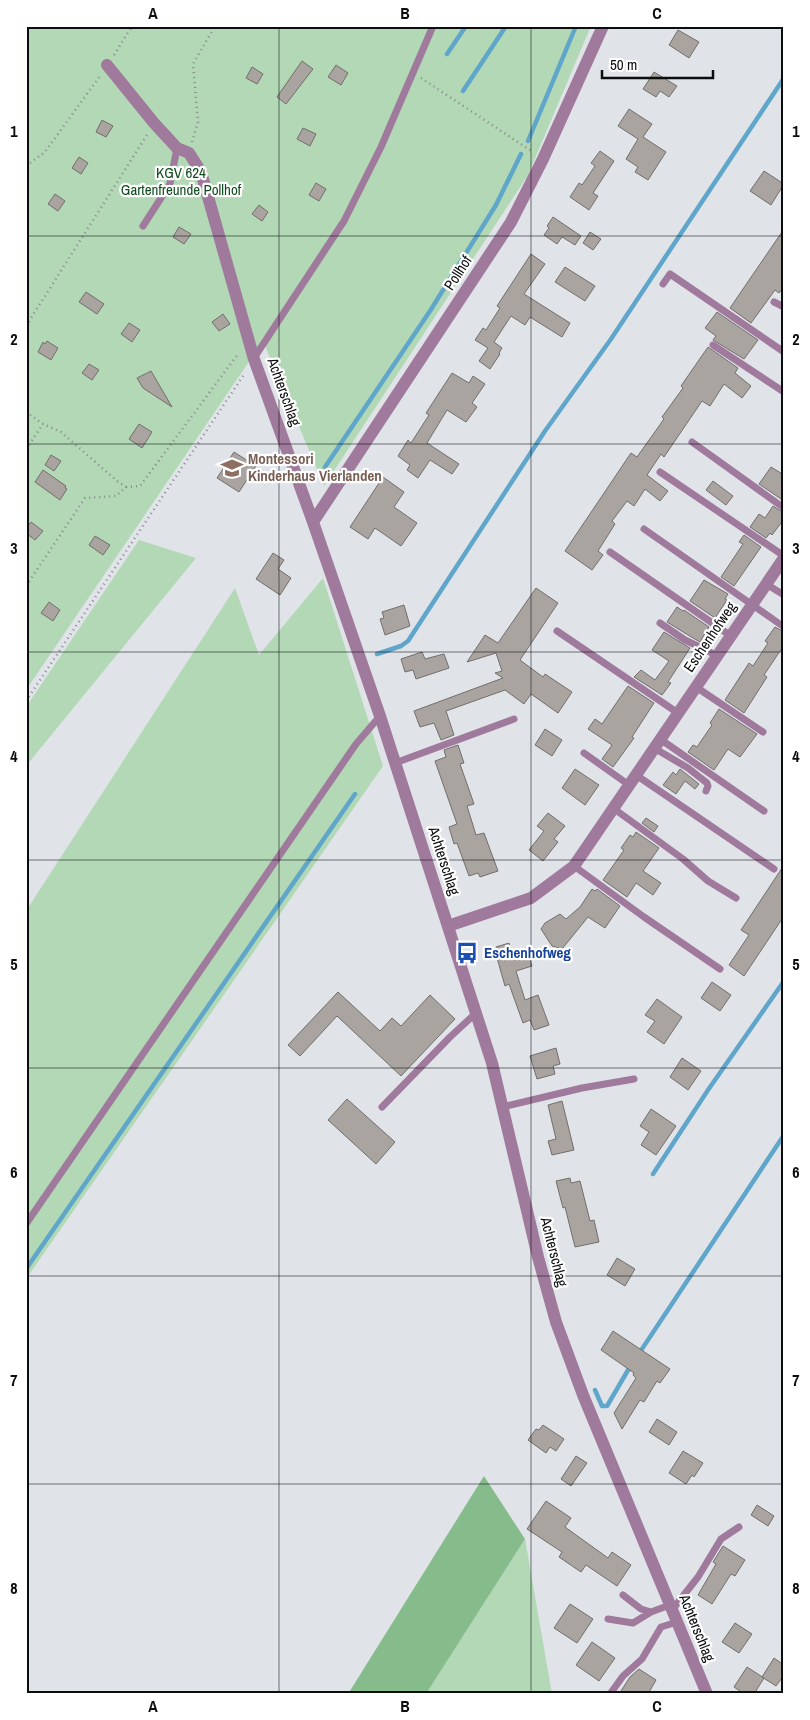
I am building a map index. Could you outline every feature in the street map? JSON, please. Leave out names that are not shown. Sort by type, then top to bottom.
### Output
[{"type":"street","name":"Pollhof","points":[[313,522],[511,222],[603,26]]},
{"type":"street","name":"Achterschlag","points":[[107,65],[154,123],[183,150],[201,172],[254,359],[380,716],[492,1063],[538,1257],[556,1322],[583,1395],[707,1694]]},
{"type":"street","name":"Eschenhofweg","points":[[448,926],[531,898],[574,866],[784,557]]},
{"type":"lane","points":[[254,359],[344,222],[434,26]]},
{"type":"lane","points":[[142,226],[170,184],[183,150]]},
{"type":"lane","points":[[663,284],[670,274],[784,352]]},
{"type":"lane","points":[[774,302],[784,306]]},
{"type":"lane","points":[[713,345],[784,392]]},
{"type":"lane","points":[[692,442],[784,508]]},
{"type":"lane","points":[[660,472],[784,557]]},
{"type":"lane","points":[[644,529],[784,627]]},
{"type":"lane","points":[[610,552],[731,636]]},
{"type":"lane","points":[[766,584],[784,595]]},
{"type":"lane","points":[[660,622],[685,640],[717,656]]},
{"type":"lane","points":[[557,631],[678,713]]},
{"type":"lane","points":[[696,686],[763,732]]},
{"type":"lane","points":[[26,1224],[356,744],[380,716]]},
{"type":"lane","points":[[395,763],[514,719]]},
{"type":"lane","points":[[657,743],[707,783],[706,792]]},
{"type":"lane","points":[[657,743],[764,811]]},
{"type":"lane","points":[[584,753],[632,780],[774,869]]},
{"type":"lane","points":[[613,808],[683,859],[708,881],[736,898]]},
{"type":"lane","points":[[574,866],[720,969]]},
{"type":"lane","points":[[382,1107],[476,1013]]},
{"type":"lane","points":[[502,1107],[582,1088],[634,1079]]},
{"type":"lane","points":[[610,1694],[623,1676],[642,1659],[661,1627],[698,1577],[721,1539],[739,1528]]},
{"type":"lane","points":[[623,1595],[641,1609],[651,1612],[673,1612]]},
{"type":"lane","points":[[608,1619],[633,1623],[651,1612]]},
{"type":"path","points":[[26,166],[45,152],[107,65],[132,26]]},
{"type":"path","points":[[183,150],[198,122],[193,64],[214,26]]},
{"type":"path","points":[[413,72],[542,159]]},
{"type":"path","points":[[26,326],[154,123]]},
{"type":"path","points":[[26,586],[85,498],[116,496],[126,487],[140,486],[248,339]]},
{"type":"path","points":[[26,701],[254,359]]},
{"type":"path","points":[[26,412],[43,424],[61,432],[126,487]]},
{"type":"path","points":[[26,449],[43,424]]},
{"type":"green space","name":"KGV 624 Gartenfreunde Pollhof","points":[[26,26],[591,26],[528,175],[324,486],[263,341],[26,690]]},
{"type":"green space","points":[[139,540],[196,558],[26,766],[26,707]]},
{"type":"green space","points":[[323,578],[383,766],[26,1279],[26,911],[235,588],[259,655]]},
{"type":"green space","points":[[484,1476],[525,1539],[426,1694],[348,1694]]},
{"type":"green space","points":[[525,1539],[552,1694],[426,1694]]},
{"type":"building","points":[[678,30],[699,42],[689,58],[669,45]]},
{"type":"building","points":[[302,61],[313,69],[286,104],[277,97]]},
{"type":"building","points":[[336,65],[348,73],[341,85],[328,77]]},
{"type":"building","points":[[252,67],[263,74],[257,84],[246,78]]},
{"type":"building","points":[[654,72],[677,86],[669,97],[660,91],[656,97],[643,89]]},
{"type":"building","points":[[629,109],[652,124],[643,137],[666,152],[648,180],[635,172],[638,167],[626,159],[638,139],[618,126]]},
{"type":"building","points":[[102,120],[113,126],[106,137],[96,132]]},
{"type":"building","points":[[303,128],[316,134],[310,146],[297,139]]},
{"type":"building","points":[[600,151],[614,161],[593,193],[598,196],[589,210],[570,197],[579,183],[582,185],[595,166],[591,163]]},
{"type":"building","points":[[79,157],[88,163],[81,174],[72,168]]},
{"type":"building","points":[[764,171],[784,184],[771,205],[750,191]]},
{"type":"building","points":[[316,183],[326,189],[319,201],[309,195]]},
{"type":"building","points":[[55,194],[65,201],[58,211],[48,204]]},
{"type":"building","points":[[259,205],[268,212],[262,221],[252,214]]},
{"type":"building","points":[[553,217],[581,236],[575,245],[562,237],[557,244],[544,235]]},
{"type":"building","points":[[179,227],[191,234],[184,244],[173,237]]},
{"type":"building","points":[[784,229],[784,286],[779,293],[775,290],[751,323],[730,308]]},
{"type":"building","points":[[590,232],[601,239],[593,250],[583,243]]},
{"type":"building","points":[[531,254],[545,264],[524,294],[570,323],[562,337],[530,317],[525,325],[511,316],[494,342],[502,348],[490,369],[479,361],[488,348],[475,340],[483,328],[486,330],[500,308],[497,306]]},
{"type":"building","points":[[565,267],[595,286],[585,301],[555,282]]},
{"type":"building","points":[[86,292],[104,304],[97,314],[79,302]]},
{"type":"building","points":[[717,312],[758,340],[744,359],[713,340],[716,336],[705,328]]},
{"type":"building","points":[[223,314],[230,324],[219,331],[212,322]]},
{"type":"building","points":[[129,323],[140,330],[132,342],[121,334]]},
{"type":"building","points":[[47,341],[58,348],[51,360],[38,352],[43,342],[45,344]]},
{"type":"building","points":[[708,347],[738,368],[735,373],[751,386],[742,398],[724,384],[710,406],[702,401],[664,457],[661,454],[647,475],[668,491],[660,501],[645,489],[634,506],[627,501],[612,521],[615,524],[598,551],[603,555],[592,570],[565,551],[631,453],[637,457],[664,419],[662,417],[683,388],[681,386]]},
{"type":"building","points":[[89,364],[99,370],[92,380],[82,373]]},
{"type":"building","points":[[151,371],[172,407],[143,388],[137,378]]},
{"type":"building","points":[[452,373],[469,383],[473,376],[485,384],[472,403],[477,407],[466,422],[447,410],[427,443],[459,464],[452,474],[430,460],[418,478],[407,470],[410,465],[398,456],[408,440],[411,443],[429,415],[426,413]]},
{"type":"building","points":[[139,424],[152,432],[142,448],[129,439]]},
{"type":"building","points":[[234,452],[256,466],[239,492],[217,478]]},
{"type":"building","points":[[51,455],[61,461],[54,471],[45,465]]},
{"type":"building","points":[[771,467],[784,475],[784,501],[759,484]]},
{"type":"building","points":[[43,470],[66,486],[65,488],[67,489],[60,500],[35,482]]},
{"type":"building","points":[[383,477],[404,492],[394,507],[417,523],[401,546],[375,528],[368,539],[350,527]]},
{"type":"building","points":[[713,481],[733,496],[726,505],[706,490]]},
{"type":"building","points":[[773,506],[784,513],[784,519],[772,535],[770,533],[766,538],[750,527],[759,514],[765,518]]},
{"type":"building","points":[[31,522],[43,531],[35,540],[26,533],[26,528]]},
{"type":"building","points":[[744,535],[761,547],[734,586],[721,577],[743,544],[739,542]]},
{"type":"building","points":[[95,536],[110,545],[103,555],[89,545]]},
{"type":"building","points":[[273,553],[284,560],[278,569],[291,578],[280,595],[256,579]]},
{"type":"building","points":[[704,580],[728,594],[725,599],[727,600],[715,618],[690,601]]},
{"type":"building","points":[[536,588],[558,603],[520,660],[543,677],[545,674],[572,692],[558,713],[531,694],[524,704],[505,690],[446,711],[454,735],[441,740],[434,723],[420,727],[414,711],[503,678],[495,673],[502,671],[496,653],[467,662],[485,635],[498,643]]},
{"type":"building","points":[[49,602],[60,610],[53,621],[41,613]]},
{"type":"building","points":[[404,605],[410,626],[385,635],[380,619],[384,618],[382,612]]},
{"type":"building","points":[[677,607],[709,627],[700,642],[667,622]]},
{"type":"building","points":[[775,627],[784,632],[784,645],[764,675],[767,677],[744,713],[725,700],[749,663],[753,666],[768,643],[765,641]]},
{"type":"building","points":[[664,632],[690,648],[668,682],[671,683],[662,695],[634,677],[641,670],[655,680],[669,661],[652,650]]},
{"type":"building","points":[[422,652],[425,659],[444,654],[449,668],[416,679],[413,670],[405,672],[401,659]]},
{"type":"building","points":[[628,686],[654,703],[632,737],[634,738],[613,767],[602,759],[612,745],[588,729],[595,719],[602,724]]},
{"type":"building","points":[[719,709],[757,734],[740,757],[728,749],[714,770],[688,752],[693,745],[697,747],[712,725],[710,723]]},
{"type":"building","points":[[545,729],[562,740],[552,756],[535,745]]},
{"type":"building","points":[[458,745],[464,763],[460,764],[474,804],[467,806],[476,835],[484,833],[498,871],[480,877],[478,873],[469,876],[457,843],[454,844],[449,827],[457,824],[435,761],[446,757],[444,750]]},
{"type":"building","points":[[575,769],[599,785],[585,805],[562,788]]},
{"type":"building","points":[[680,769],[699,784],[695,789],[685,781],[676,794],[663,785],[673,772],[676,775]]},
{"type":"building","points":[[548,813],[565,826],[554,839],[558,842],[543,861],[529,850],[544,831],[537,826]]},
{"type":"building","points":[[646,818],[658,826],[654,832],[642,823]]},
{"type":"building","points":[[636,832],[659,848],[643,871],[661,883],[653,895],[636,883],[627,897],[603,880],[624,850],[621,848],[630,835],[633,837]]},
{"type":"building","points":[[784,865],[784,916],[744,976],[729,965],[749,935],[741,930]]},
{"type":"building","points":[[592,889],[595,891],[597,889],[620,906],[605,928],[588,917],[562,949],[552,946],[541,929],[545,923],[560,914],[566,919],[580,907]]},
{"type":"building","points":[[509,943],[512,952],[526,948],[532,966],[516,971],[525,1000],[538,995],[549,1025],[534,1030],[530,1020],[523,1023],[509,984],[505,986],[497,958],[500,957],[496,947]]},
{"type":"building","points":[[712,982],[731,995],[720,1011],[701,998]]},
{"type":"building","points":[[338,992],[380,1031],[392,1018],[401,1026],[430,995],[455,1019],[401,1076],[337,1016],[300,1056],[288,1045]]},
{"type":"building","points":[[657,999],[682,1017],[664,1044],[647,1032],[655,1021],[645,1015]]},
{"type":"building","points":[[556,1048],[560,1064],[553,1066],[555,1074],[537,1079],[530,1056]]},
{"type":"building","points":[[682,1058],[701,1071],[688,1090],[670,1077]]},
{"type":"building","points":[[347,1099],[395,1142],[376,1164],[328,1120]]},
{"type":"building","points":[[562,1101],[574,1150],[552,1155],[548,1141],[556,1139],[548,1105]]},
{"type":"building","points":[[651,1109],[676,1126],[656,1155],[641,1145],[649,1132],[640,1126]]},
{"type":"building","points":[[570,1178],[571,1183],[580,1181],[590,1221],[594,1220],[599,1242],[575,1247],[556,1181]]},
{"type":"building","points":[[617,1258],[635,1269],[625,1286],[607,1275]]},
{"type":"building","points":[[613,1331],[670,1369],[660,1383],[657,1381],[644,1402],[640,1400],[622,1429],[614,1413],[636,1378],[633,1375],[634,1373],[601,1350]]},
{"type":"building","points":[[657,1419],[677,1432],[669,1445],[649,1432]]},
{"type":"building","points":[[543,1425],[564,1439],[556,1451],[550,1447],[546,1453],[528,1440],[536,1429],[539,1430]]},
{"type":"building","points":[[683,1451],[703,1463],[694,1477],[692,1475],[686,1484],[669,1473]]},
{"type":"building","points":[[576,1456],[587,1463],[571,1486],[561,1479]]},
{"type":"building","points":[[546,1501],[571,1518],[565,1527],[608,1558],[612,1552],[631,1565],[617,1586],[586,1565],[581,1572],[559,1557],[562,1552],[527,1529]]},
{"type":"building","points":[[757,1505],[774,1516],[768,1526],[751,1515]]},
{"type":"building","points":[[723,1546],[745,1560],[735,1576],[731,1574],[712,1604],[698,1595],[716,1564],[713,1562]]},
{"type":"building","points":[[570,1604],[593,1619],[577,1643],[554,1628]]},
{"type":"building","points":[[735,1623],[752,1634],[739,1653],[722,1642]]},
{"type":"building","points":[[592,1642],[615,1658],[599,1681],[576,1665]]},
{"type":"building","points":[[774,1658],[784,1665],[784,1675],[776,1686],[762,1677]]},
{"type":"building","points":[[747,1667],[764,1678],[754,1694],[744,1694],[734,1687]]},
{"type":"building","points":[[639,1669],[656,1680],[648,1694],[619,1694],[630,1677]]},
{"type":"waterway","points":[[447,54],[466,26]]},
{"type":"waterway","points":[[463,91],[506,26]]},
{"type":"waterway","points":[[528,141],[576,26]]},
{"type":"waterway","points":[[377,654],[401,646],[408,641],[545,431],[611,339],[784,78]]},
{"type":"waterway","points":[[325,467],[430,311],[496,205],[521,154]]},
{"type":"waterway","points":[[26,1269],[355,794]]},
{"type":"waterway","points":[[653,1174],[708,1090],[784,981]]},
{"type":"waterway","points":[[638,1355],[784,1135]]},
{"type":"waterway","points":[[595,1390],[602,1406],[607,1406],[631,1365]]},
{"type":"place","name":"Montessori Kinderhaus Vierlanden","points":[[232,468]]},
{"type":"place","name":"Eschenhofweg","points":[[467,953]]}]
